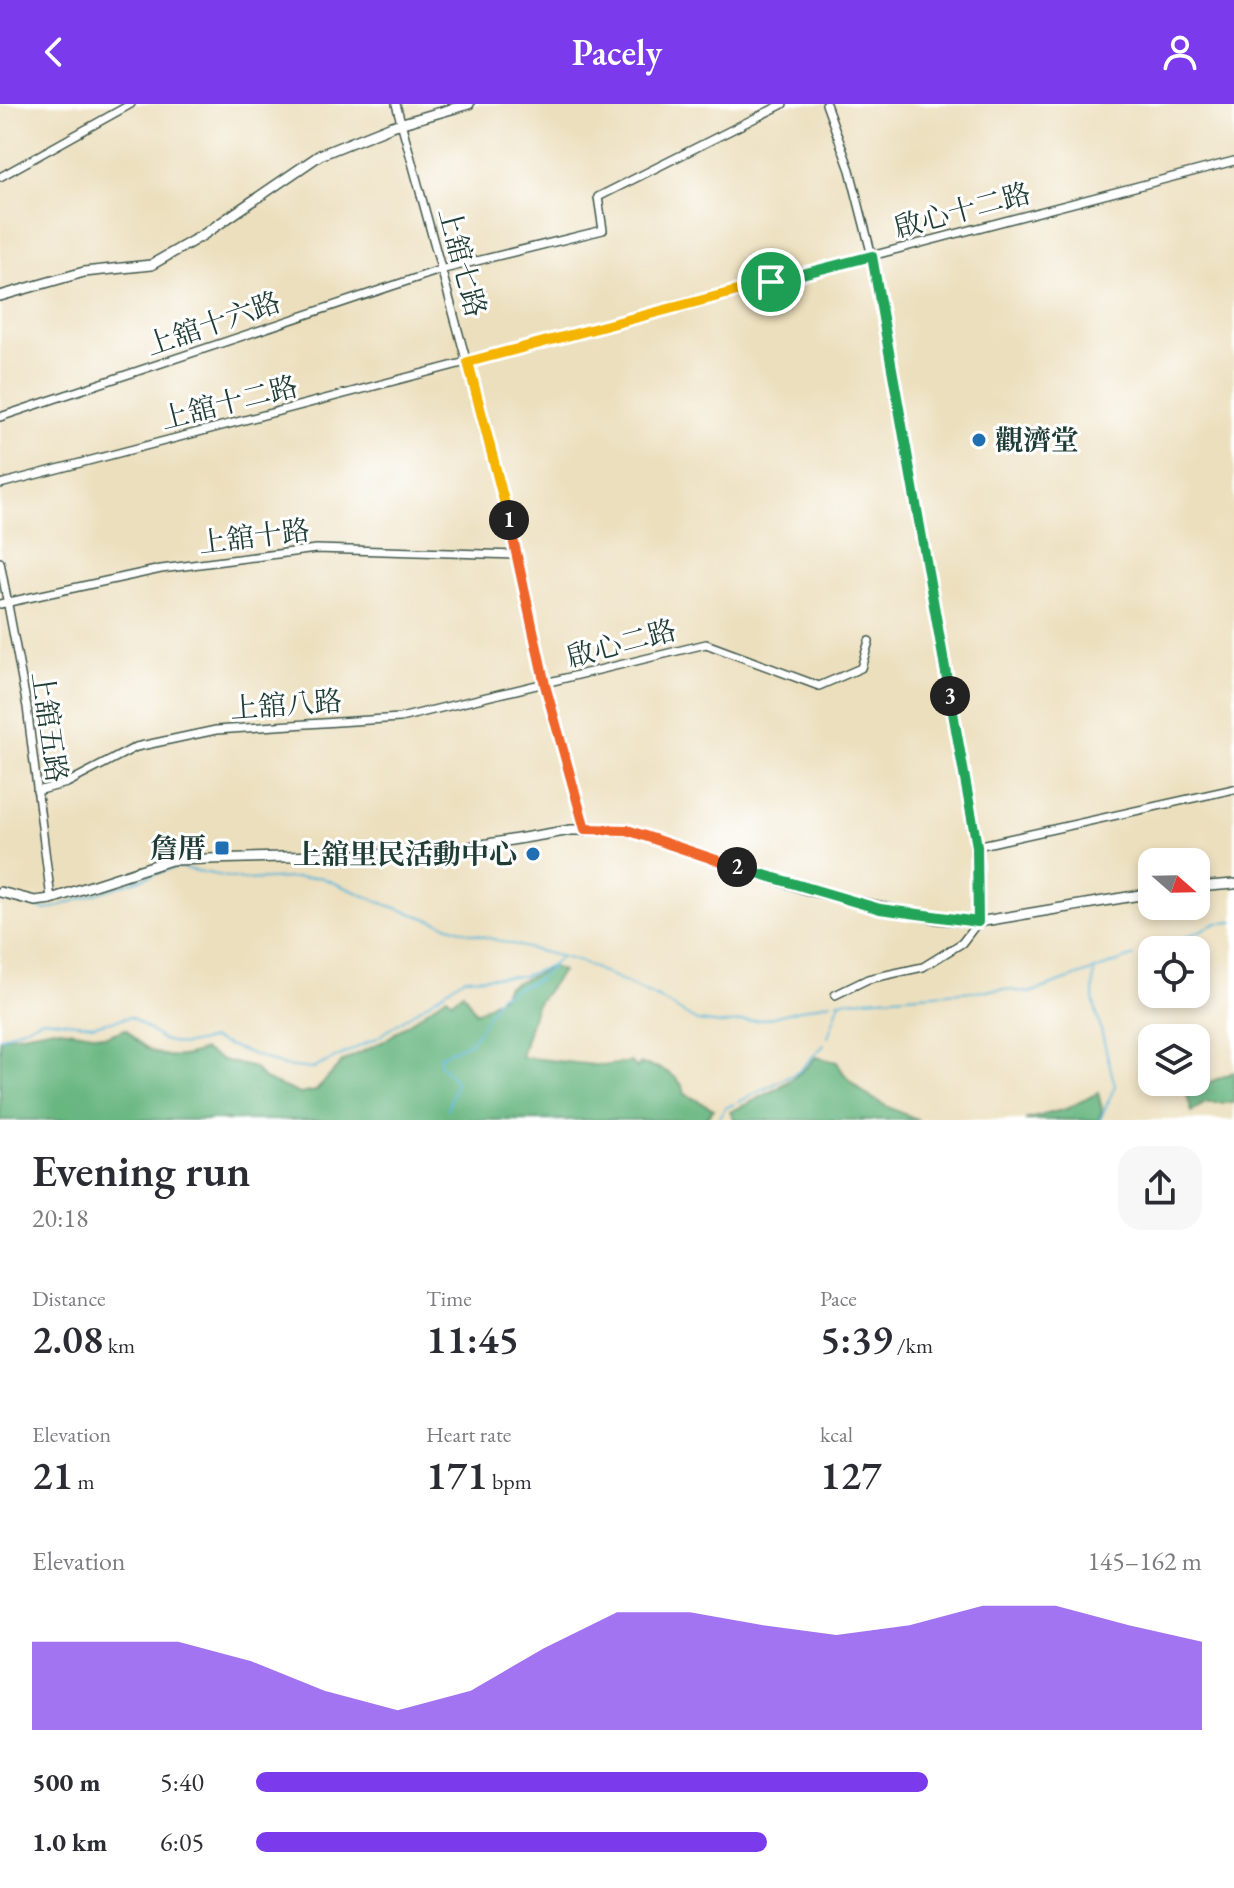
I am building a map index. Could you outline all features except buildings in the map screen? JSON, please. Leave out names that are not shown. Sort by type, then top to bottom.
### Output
[{"type":"street","points":[[0,177],[131,104]]},
{"type":"street","name":"上舘七路","points":[[396,104],[468,362],[517,555],[545,685],[585,829]]},
{"type":"street","points":[[0,296],[84,272],[151,265],[203,235],[320,155],[469,104]]},
{"type":"street","name":"上舘十六路","points":[[0,417],[440,270],[603,230],[598,197],[783,104]]},
{"type":"street","points":[[826,104],[850,170],[872,256],[977,846],[978,922],[962,943],[923,967],[868,979],[835,995]]},
{"type":"street","name":"啟心十二路","points":[[468,362],[1234,161]]},
{"type":"street","name":"上舘十二路","points":[[0,484],[468,362]]},
{"type":"street","name":"上舘十路","points":[[4,603],[161,569],[316,549],[517,555]]},
{"type":"street","name":"上舘五路","points":[[0,562],[4,603],[27,707],[51,899]]},
{"type":"street","name":"啟心二路","points":[[545,685],[706,644],[819,686],[861,668],[869,641]]},
{"type":"street","name":"上舘八路","points":[[37,791],[67,783],[136,747],[166,740],[216,730],[400,718],[545,685]]},
{"type":"street","points":[[977,846],[1234,789]]},
{"type":"street","points":[[0,892],[35,901],[51,899],[171,860],[434,853],[585,829],[627,830],[811,891],[880,909],[978,922],[1138,895]]},
{"type":"street","points":[[1210,886],[1234,884]]},
{"type":"green space","points":[[552,967],[562,971],[535,1007],[521,1057],[603,1066],[631,1062],[637,1068],[640,1064],[654,1067],[674,1077],[685,1094],[714,1109],[703,1120],[0,1120],[0,1038],[54,1028],[106,1036],[126,1029],[151,1051],[180,1056],[203,1050],[222,1060],[254,1068],[264,1079],[300,1094],[316,1091],[343,1061],[384,1041],[447,996],[452,1001],[463,992],[476,1013],[502,996],[506,987]]},
{"type":"green space","points":[[816,1057],[837,1062],[861,1091],[919,1120],[735,1120],[730,1112],[787,1082]]},
{"type":"green space","points":[[1234,1072],[1234,1103],[1205,1103],[1192,1112],[1187,1096],[1210,1096],[1210,1082]]},
{"type":"green space","points":[[1098,1093],[1102,1109],[1099,1120],[1025,1120],[1066,1109]]},
{"type":"waterway","points":[[0,899],[47,910],[177,867],[243,880],[320,877],[387,905],[470,933],[581,962],[658,998],[697,1021],[721,1024],[761,1020],[831,1002]]},
{"type":"waterway","points":[[1189,936],[1217,923],[1234,922]]},
{"type":"waterway","points":[[838,1001],[1003,989],[1029,993],[1135,956]]},
{"type":"waterway","points":[[0,1038],[43,1019],[93,1025],[131,1017],[163,1040],[183,1045],[212,1039],[284,1066],[312,1069],[377,1038],[464,978],[523,976],[553,965],[559,958]]},
{"type":"waterway","points":[[448,1109],[456,1082],[439,1063],[440,1056],[471,1042],[500,995],[537,980],[553,966]]},
{"type":"waterway","points":[[1094,972],[1093,998],[1115,1086],[1100,1120]]},
{"type":"waterway","points":[[828,1037],[840,1001]]},
{"type":"waterway","points":[[739,1102],[798,1072],[824,1045]]},
{"type":"waterway","points":[[717,1120],[725,1108],[734,1104]]},
{"type":"place","name":"觀濟堂","points":[[979,440]]},
{"type":"place","name":"詹厝","points":[[222,848]]},
{"type":"place","name":"上舘里民活動中心","points":[[533,854]]},
{"type":"route","points":[[872,256],[977,846],[978,922],[937,919],[880,909],[811,891],[627,830],[585,829],[545,685],[516,549],[468,362],[771,282],[872,256]]}]
